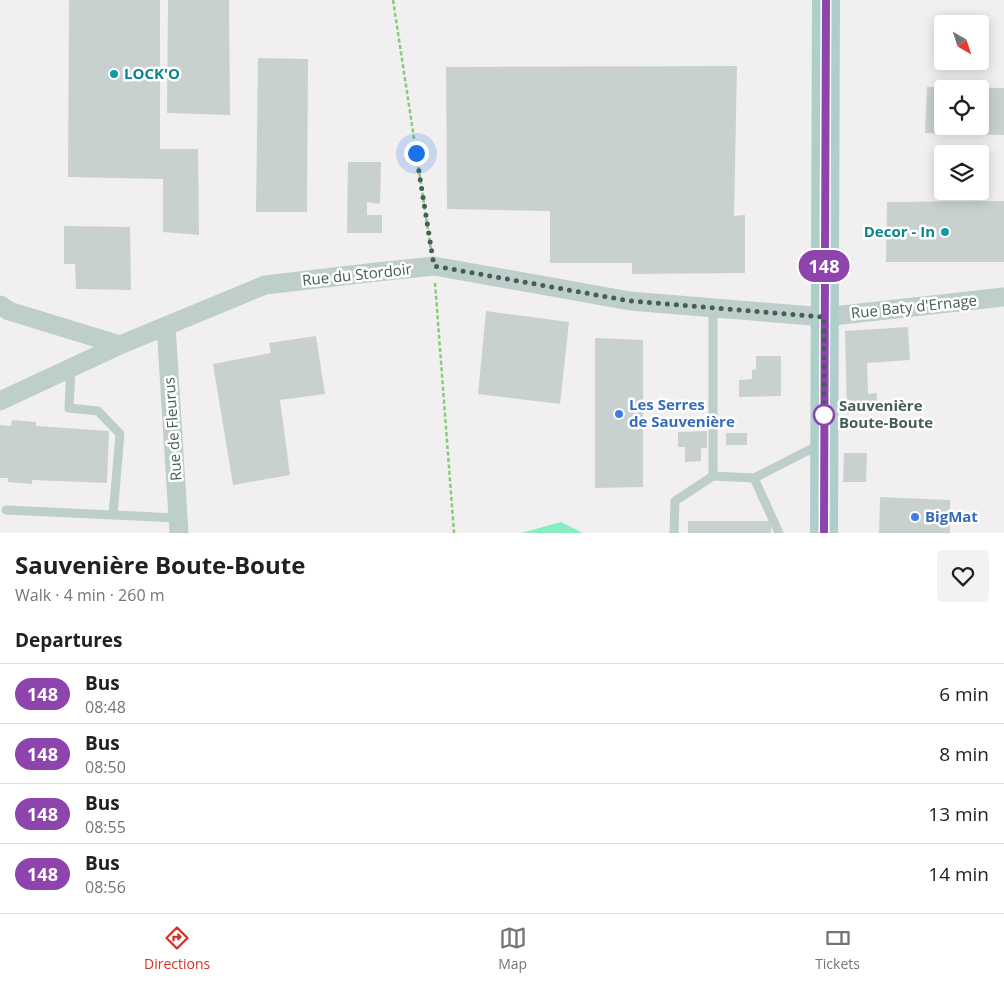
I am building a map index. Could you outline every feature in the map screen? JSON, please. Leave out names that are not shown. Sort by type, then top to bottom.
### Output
[{"type":"main road","points":[[824,533],[826,0]]},
{"type":"street","name":"Rue du Stordoir","points":[[0,401],[120,344],[266,284],[434,266],[630,301],[824,317]]},
{"type":"street","name":"Rue Baty d'Ernage","points":[[824,317],[1004,297]]},
{"type":"street","points":[[0,305],[9,311],[120,344]]},
{"type":"street","name":"Rue de Fleurus","points":[[166,326],[179,526]]},
{"type":"lane","points":[[713,308],[713,476]]},
{"type":"lane","points":[[71,368],[69,408],[98,412],[120,434],[113,515]]},
{"type":"lane","points":[[674,533],[675,501],[713,476],[754,478],[824,443]]},
{"type":"lane","points":[[754,478],[779,533]]},
{"type":"lane","points":[[6,510],[113,515],[179,526]]},
{"type":"path","points":[[393,0],[434,266],[454,533]]},
{"type":"shaded area","points":[[561,522],[583,533],[521,533]]},
{"type":"building","name":"LOCK'O","points":[[69,0],[160,0],[160,149],[198,149],[199,235],[163,232],[163,179],[68,177]]},
{"type":"building","points":[[168,0],[229,0],[230,115],[167,113]]},
{"type":"building","points":[[258,58],[308,59],[307,212],[256,212]]},
{"type":"building","points":[[737,66],[734,216],[745,215],[745,273],[632,274],[632,263],[550,263],[550,211],[447,209],[446,67]]},
{"type":"building","points":[[927,87],[934,87],[934,133],[925,133]]},
{"type":"building","points":[[989,88],[1004,88],[1004,135],[989,135]]},
{"type":"building","points":[[348,162],[381,162],[380,204],[367,202],[367,215],[382,215],[382,233],[347,233]]},
{"type":"building","name":"Decor - In","points":[[1004,201],[1004,262],[886,262],[887,202]]},
{"type":"building","points":[[64,226],[130,227],[131,290],[76,289],[75,264],[64,264]]},
{"type":"building","points":[[486,311],[569,322],[560,404],[478,394]]},
{"type":"building","points":[[908,327],[910,360],[867,363],[868,394],[877,393],[876,411],[847,414],[845,331]]},
{"type":"building","points":[[316,336],[325,394],[280,400],[290,475],[233,485],[213,364],[271,353],[269,343]]},
{"type":"building","name":"Les Serres de Sauvenière","points":[[595,338],[643,340],[643,487],[595,488]]},
{"type":"building","points":[[756,356],[781,356],[781,396],[739,397],[739,380],[752,379],[752,370],[756,369]]},
{"type":"building","points":[[12,420],[36,422],[36,426],[109,431],[107,483],[32,480],[32,484],[8,482],[8,478],[0,478],[0,425],[11,426]]},
{"type":"building","points":[[707,431],[707,448],[701,448],[701,461],[685,462],[685,447],[678,447],[678,432]]},
{"type":"building","points":[[726,433],[747,433],[747,445],[726,445]]},
{"type":"building","points":[[844,453],[867,453],[866,482],[843,482]]},
{"type":"building","name":"BigMat","points":[[880,497],[950,500],[950,533],[879,533]]},
{"type":"building","points":[[688,521],[771,521],[771,533],[688,533]]},
{"type":"bus line","name":"148","points":[[824,533],[826,0]]},
{"type":"place","name":"LOCK'O","points":[[114,74]]},
{"type":"place","name":"Decor - In","points":[[945,232]]},
{"type":"place","name":"Les Serres de Sauvenière","points":[[619,414]]},
{"type":"place","name":"Sauvenière Boute-Boute","points":[[824,415]]},
{"type":"place","name":"BigMat","points":[[915,517]]},
{"type":"route","points":[[416,153],[434,266],[630,301],[824,317],[824,415]]}]
